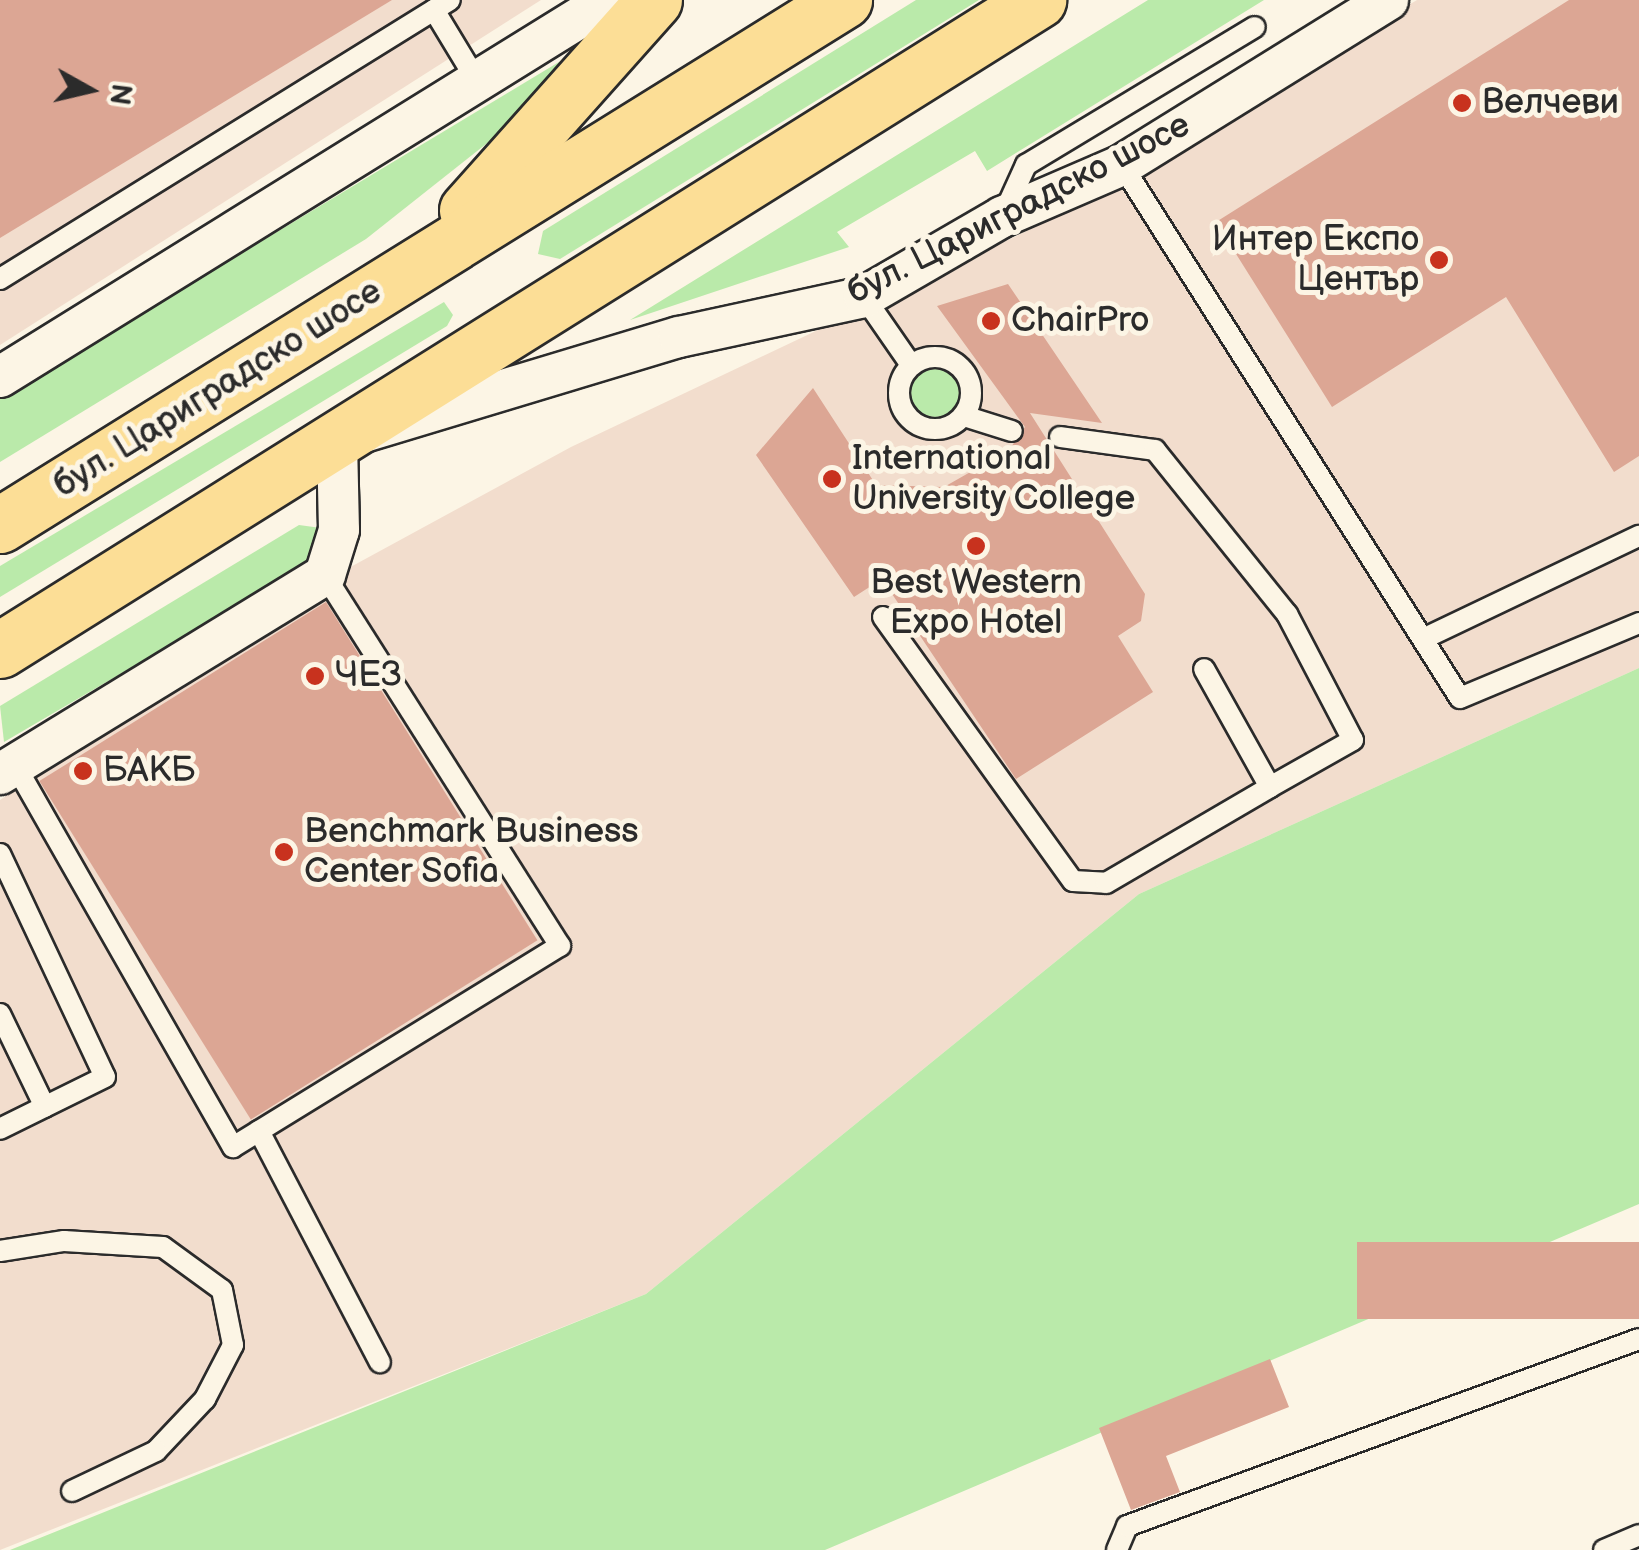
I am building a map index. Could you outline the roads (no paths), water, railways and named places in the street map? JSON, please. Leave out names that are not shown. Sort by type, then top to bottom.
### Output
[{"type":"highway","points":[[406,272],[531,145],[654,0]]},
{"type":"highway","name":"бул. Цариградско шосе","points":[[0,524],[844,0]]},
{"type":"highway","name":"бул. Цариградско шосе","points":[[0,650],[1038,0]]},
{"type":"street","name":"бул. Цариградско шосе","points":[[336,440],[679,337],[864,297],[1002,217],[1122,165],[1388,0]]},
{"type":"street","points":[[0,377],[603,2]]},
{"type":"street","points":[[8,770],[325,575],[339,530],[336,440]]},
{"type":"lane","points":[[0,280],[442,5],[476,81]]},
{"type":"lane","points":[[1002,217],[1026,166],[1254,27]]},
{"type":"lane","points":[[1122,165],[1426,637],[1460,698],[1639,623]]},
{"type":"lane","points":[[864,297],[911,364]]},
{"type":"lane","points":[[945,358],[964,371],[971,394],[964,416],[943,429],[909,420],[899,386],[911,364],[945,358]]},
{"type":"lane","points":[[964,416],[1012,431]]},
{"type":"lane","points":[[883,618],[1073,881],[1106,883],[1353,740],[1287,614],[1154,450],[1060,437]]},
{"type":"lane","points":[[1426,637],[1639,536]]},
{"type":"lane","points":[[8,770],[233,1147],[260,1131],[560,946],[325,575]]},
{"type":"lane","points":[[1204,669],[1270,787]]},
{"type":"lane","points":[[0,854],[106,1077],[0,1129]]},
{"type":"lane","points":[[0,1014],[45,1107]]},
{"type":"lane","points":[[260,1131],[380,1362]]},
{"type":"lane","points":[[0,1250],[64,1241],[163,1247],[222,1290],[232,1345],[205,1398],[156,1451],[72,1491]]},
{"type":"lane","points":[[1117,1550],[1127,1526],[1639,1340]]},
{"type":"lane","points":[[1604,1550],[1639,1535]]},
{"type":"place","name":"Велчеви","points":[[1462,103]]},
{"type":"place","name":"Интер Експо Център","points":[[1439,260]]},
{"type":"place","name":"ChairPro","points":[[991,321]]},
{"type":"place","name":"International University College","points":[[832,479]]},
{"type":"place","name":"Best Western Expo Hotel","points":[[976,546]]},
{"type":"place","name":"ЧЕЗ","points":[[315,676]]},
{"type":"place","name":"БАКБ","points":[[83,771]]},
{"type":"place","name":"Benchmark Business Center Sofia","points":[[284,852]]}]
